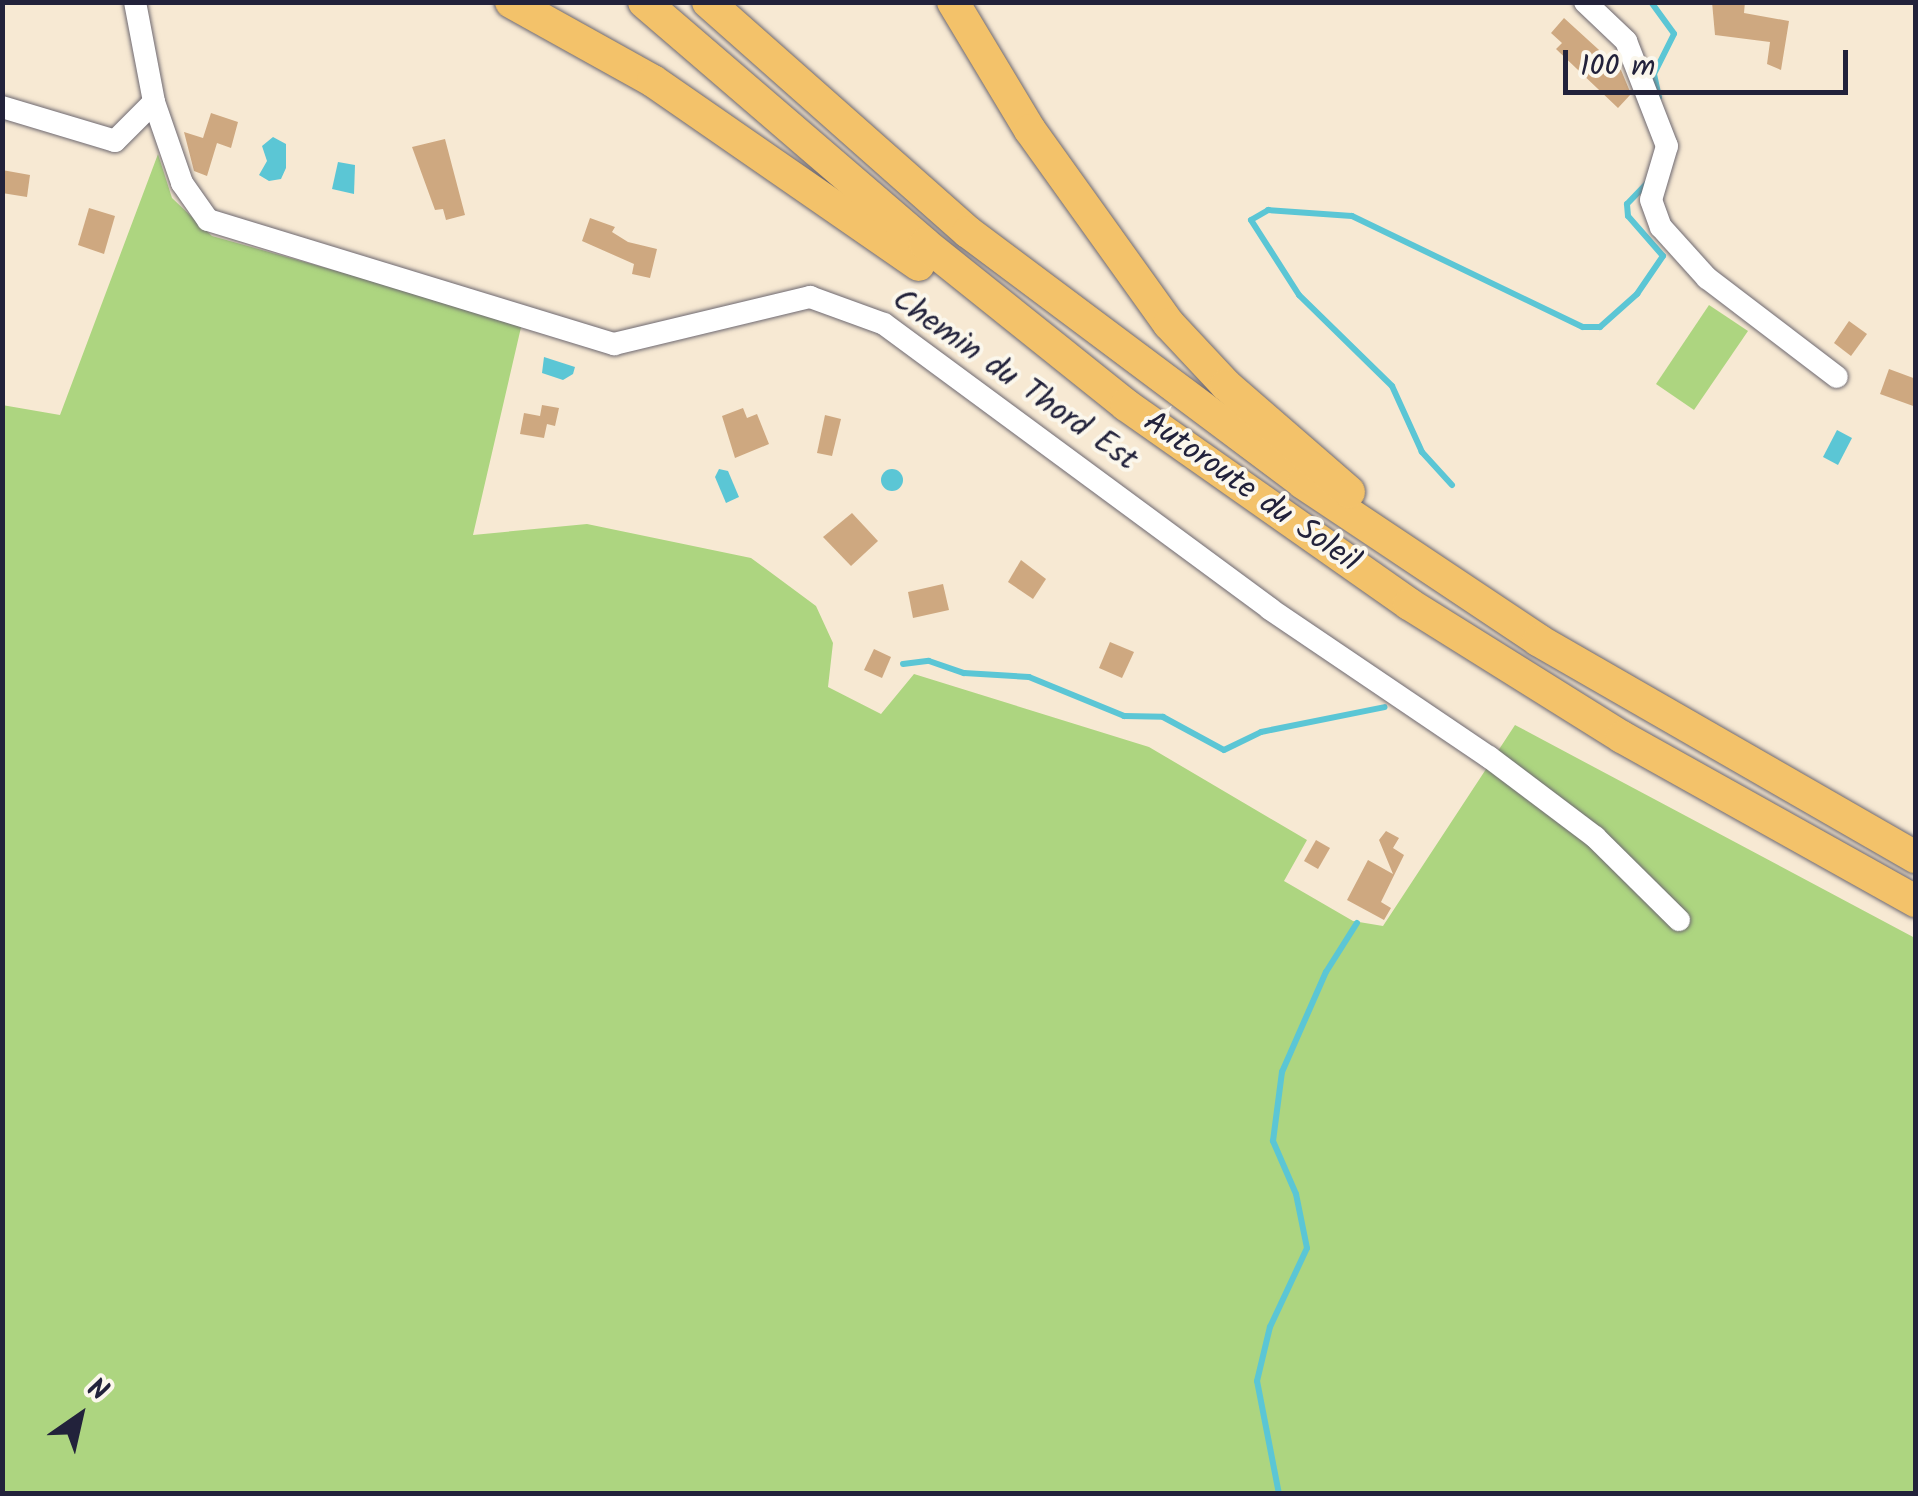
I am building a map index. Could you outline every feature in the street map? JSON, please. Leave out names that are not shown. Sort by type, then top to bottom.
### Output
[{"type":"highway","points":[[511,2],[653,80],[1126,405]]},
{"type":"highway","name":"Autoroute du Soleil","points":[[644,2],[924,244],[1126,405],[1409,604],[1622,737],[1916,900]]},
{"type":"highway","name":"Autoroute du Soleil","points":[[708,2],[968,232],[1302,483],[1553,649],[1916,857]]},
{"type":"highway","points":[[954,2],[1030,130],[1169,324],[1309,459],[1370,510],[1545,626],[1916,838]]},
{"type":"street","name":"Chemin du Thord Est","points":[[135,2],[154,102],[198,212],[281,243],[614,344],[810,297],[884,324],[1270,609],[1489,756],[1595,836],[1680,920]]},
{"type":"street","points":[[1585,2],[1626,40],[1668,146],[1652,200],[1656,220],[1707,278],[1836,378]]},
{"type":"street","points":[[2,107],[115,141],[154,102]]},
{"type":"green space","points":[[158,154],[172,198],[212,236],[522,323],[473,535],[587,524],[751,558],[816,606],[833,643],[828,687],[881,714],[914,674],[1149,747],[1307,840],[1284,881],[1353,921],[1383,926],[1515,725],[1915,938],[1915,1493],[3,1493],[2,405],[60,415]]},
{"type":"green space","points":[[1709,305],[1748,331],[1694,410],[1656,384]]},
{"type":"water","points":[[273,137],[286,144],[286,168],[281,179],[269,181],[259,175],[267,161],[262,146]]},
{"type":"water","points":[[338,162],[355,165],[354,194],[332,189]]},
{"type":"water","points":[[544,357],[575,367],[573,374],[563,380],[542,373]]},
{"type":"water","points":[[1837,430],[1852,438],[1838,465],[1823,457]]},
{"type":"water","points":[[719,469],[728,471],[739,497],[726,503],[715,477]]},
{"type":"water","points":[[892,469],[900,472],[900,488],[892,491],[884,488],[881,480],[884,472]]},
{"type":"building","points":[[1712,2],[1745,2],[1744,13],[1789,21],[1781,70],[1767,64],[1770,42],[1715,35]]},
{"type":"building","points":[[1564,18],[1621,70],[1631,94],[1618,108],[1556,49],[1562,43],[1551,33]]},
{"type":"building","points":[[211,113],[238,122],[231,148],[217,143],[207,176],[194,171],[184,132],[203,138]]},
{"type":"building","points":[[445,139],[465,215],[446,220],[443,209],[435,210],[412,147]]},
{"type":"building","points":[[2,170],[30,175],[27,197],[2,193]]},
{"type":"building","points":[[89,208],[115,216],[104,254],[78,245]]},
{"type":"building","points":[[590,218],[615,227],[612,232],[628,242],[657,249],[650,278],[632,274],[634,264],[582,241]]},
{"type":"building","points":[[1849,321],[1867,334],[1851,356],[1834,343]]},
{"type":"building","points":[[1889,369],[1916,379],[1916,407],[1880,394]]},
{"type":"building","points":[[542,405],[559,408],[555,426],[547,424],[544,438],[520,434],[524,413],[540,416]]},
{"type":"building","points":[[743,408],[747,418],[757,414],[769,444],[735,458],[722,416]]},
{"type":"building","points":[[825,415],[841,419],[832,456],[817,453]]},
{"type":"building","points":[[852,513],[878,541],[851,566],[823,537]]},
{"type":"building","points":[[1021,560],[1046,579],[1033,599],[1008,582]]},
{"type":"building","points":[[943,584],[949,610],[913,618],[908,592]]},
{"type":"building","points":[[1110,642],[1134,652],[1122,678],[1099,668]]},
{"type":"building","points":[[874,649],[891,657],[882,678],[864,670]]},
{"type":"building","points":[[1386,831],[1399,838],[1393,848],[1404,855],[1381,902],[1391,908],[1384,920],[1347,900],[1368,860],[1393,874],[1379,840]]},
{"type":"building","points":[[1316,840],[1330,848],[1318,869],[1304,861]]},
{"type":"waterway","points":[[1651,2],[1674,34],[1654,74],[1659,97]]},
{"type":"waterway","points":[[1452,485],[1422,452],[1392,386],[1299,295],[1251,220],[1268,210],[1352,216],[1583,327],[1600,327],[1637,294],[1663,256],[1628,216],[1627,204],[1648,182]]},
{"type":"waterway","points":[[903,664],[929,661],[964,673],[1029,677],[1124,716],[1163,717],[1224,750],[1261,732],[1385,707]]},
{"type":"waterway","points":[[1279,1494],[1257,1381],[1270,1327],[1307,1248],[1296,1194],[1273,1141],[1282,1072],[1326,972],[1357,923]]}]
